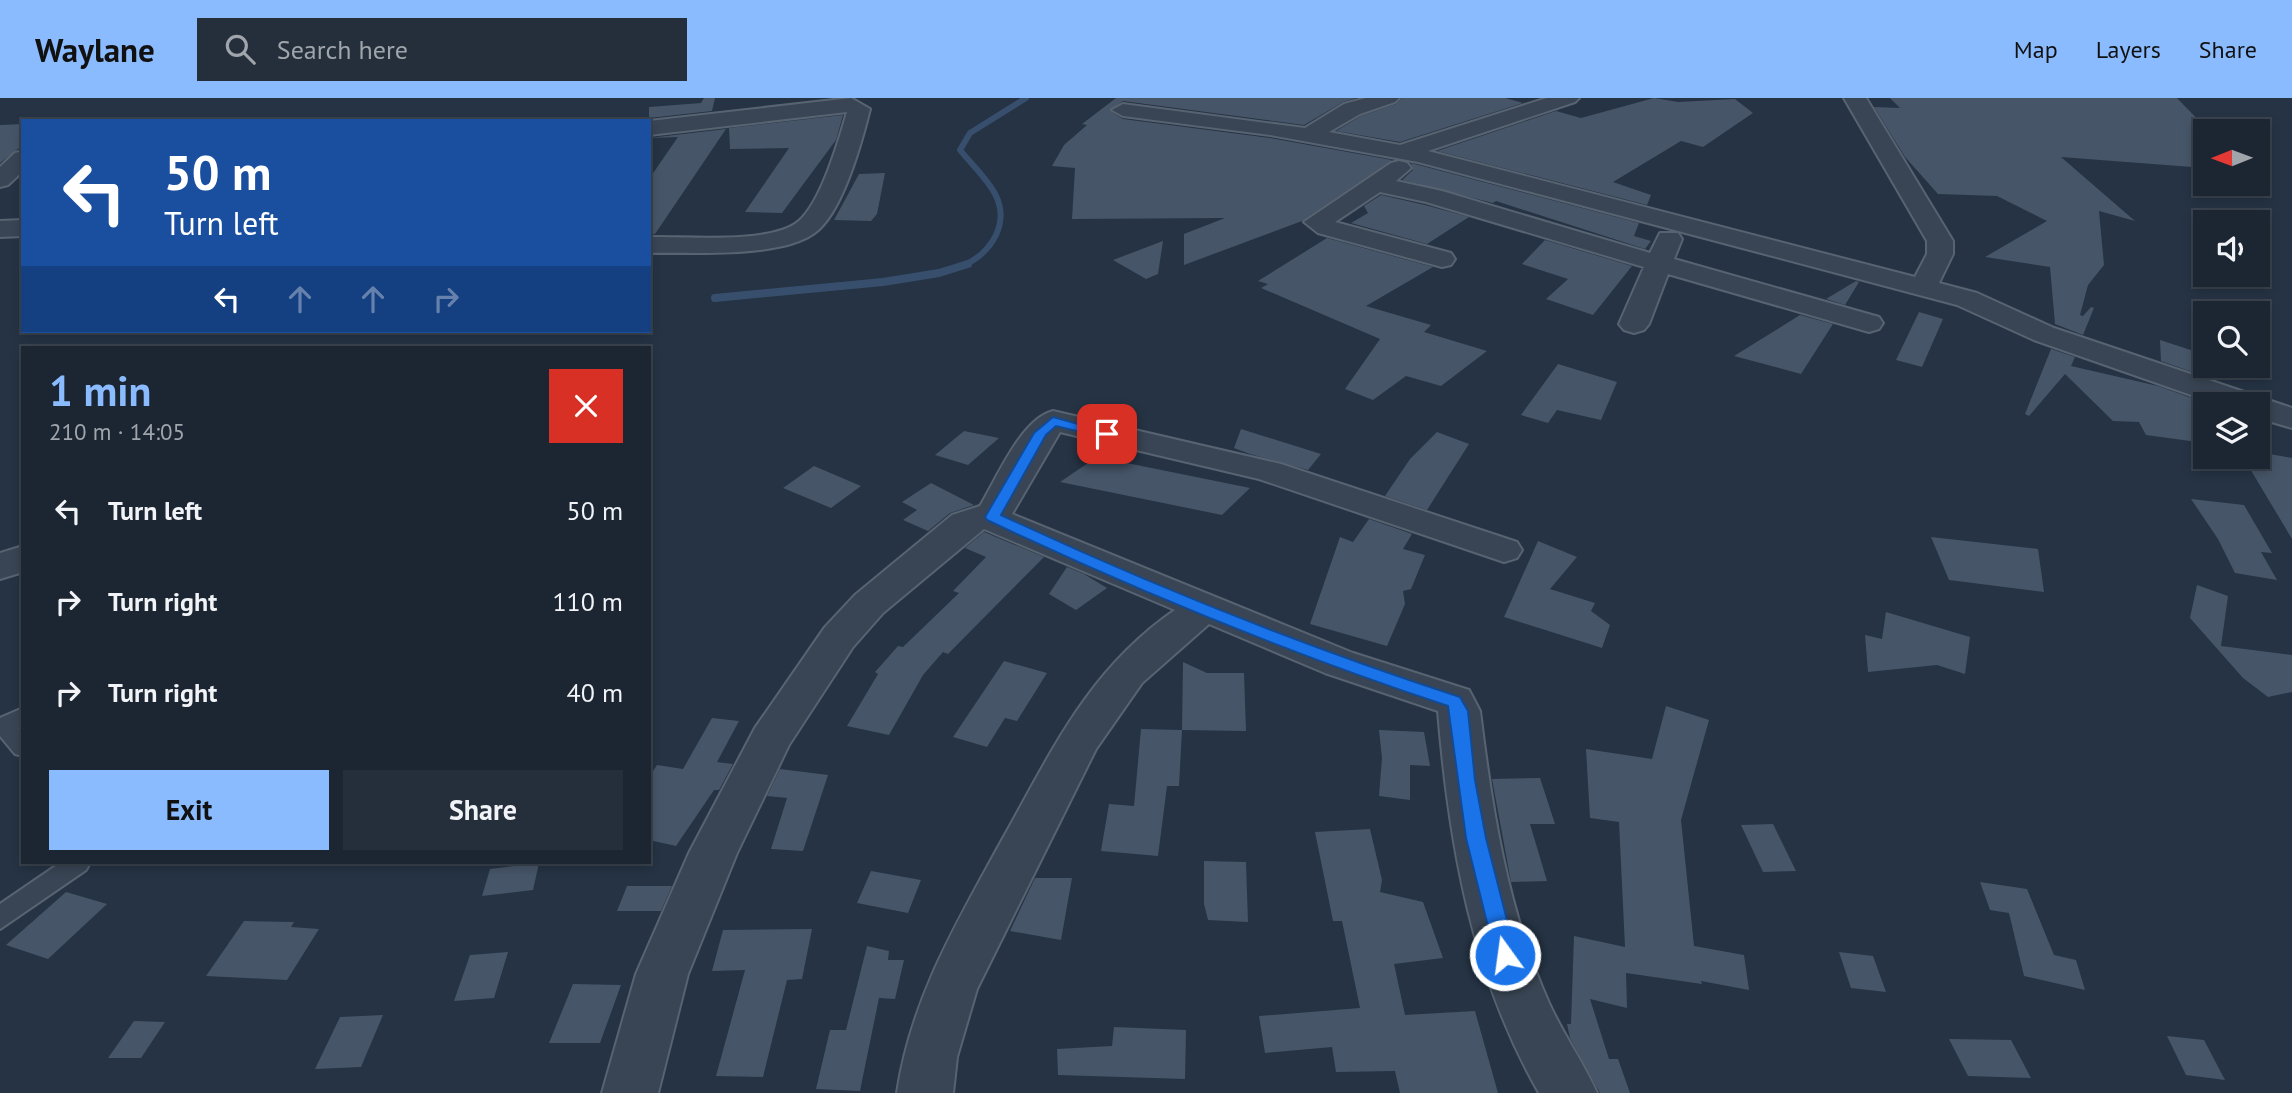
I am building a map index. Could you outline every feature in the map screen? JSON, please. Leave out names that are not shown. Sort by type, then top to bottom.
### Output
[{"type":"street","points":[[1309,135],[1352,109],[1388,98]]},
{"type":"street","points":[[1442,259],[1327,228],[1317,222],[1378,184],[1410,153],[1568,98]]},
{"type":"street","points":[[1855,98],[1940,241],[1940,254],[1924,286]]},
{"type":"street","points":[[651,128],[830,105],[849,104],[859,108],[844,164],[813,220],[803,230],[763,242],[651,245]]},
{"type":"street","points":[[1124,110],[1309,135],[1410,153],[1675,224],[1924,286],[1967,299],[2045,334],[2212,392]]},
{"type":"street","points":[[0,180],[19,145]]},
{"type":"street","points":[[1378,184],[1433,196],[1506,220],[1660,261],[1868,323]]},
{"type":"street","points":[[1634,324],[1675,224]]},
{"type":"street","points":[[0,229],[21,228]]},
{"type":"street","points":[[2270,412],[2292,418]]},
{"type":"street","points":[[992,517],[1041,433],[1053,421],[1269,471],[1504,550]]},
{"type":"street","points":[[630,1093],[662,974],[713,853],[769,738],[839,637],[870,604],[965,523],[979,517],[992,517],[1070,554],[1368,675],[1449,698],[1458,705],[1465,780],[1476,838],[1505,955],[1526,1015],[1569,1093]]},
{"type":"street","points":[[0,567],[21,559]]},
{"type":"street","points":[[925,1093],[927,1068],[946,1001],[988,910],[1070,753],[1126,674],[1163,639],[1205,609]]},
{"type":"lane","points":[[9,723],[21,744]]},
{"type":"lane","points":[[0,918],[77,864]]},
{"type":"building","points":[[704,98],[715,98],[712,111],[649,118],[649,107],[701,103]]},
{"type":"building","points":[[1116,98],[1356,98],[1343,102],[1304,125],[1123,101],[1110,111],[1123,119],[1270,138],[1392,160],[1302,221],[1184,265],[1184,234],[1225,218],[1072,219],[1075,168],[1052,166],[1064,145],[1087,125],[1082,124]]},
{"type":"building","points":[[1402,98],[1505,98],[1523,103],[1400,142],[1336,131],[1361,116],[1396,104]]},
{"type":"building","points":[[1654,98],[1678,102],[1735,99],[1753,113],[1703,147],[1681,141],[1613,182],[1651,195],[1647,205],[1437,151],[1556,111],[1581,118]]},
{"type":"building","points":[[1890,98],[2177,98],[2197,119],[2193,119],[2193,167],[2061,157],[2135,221],[2099,211],[2104,265],[2088,285],[2080,315],[2083,316],[2091,307],[2094,308],[2083,335],[2055,324],[2050,267],[1985,257],[2047,221],[1997,196],[1938,194],[1905,157],[1874,107],[1900,108]]},
{"type":"building","points":[[843,115],[836,140],[782,213],[745,212],[789,148],[730,149],[729,128]]},
{"type":"building","points":[[21,124],[21,147],[0,163],[0,125]]},
{"type":"building","points":[[726,129],[655,234],[651,234],[651,176],[678,137],[651,138]]},
{"type":"building","points":[[1411,163],[1639,223],[1634,236],[1651,241],[1645,249],[1496,201],[1493,203],[1402,180],[1413,170]]},
{"type":"building","points":[[885,173],[877,214],[871,221],[834,220],[859,174]]},
{"type":"building","points":[[1381,195],[1469,217],[1427,244],[1351,223],[1368,213],[1364,206]]},
{"type":"building","points":[[1327,238],[1433,267],[1366,306],[1431,325],[1424,332],[1487,351],[1441,386],[1406,376],[1373,400],[1345,389],[1380,339],[1261,288],[1268,284],[1258,281]]},
{"type":"building","points":[[1545,240],[1632,266],[1593,315],[1546,299],[1568,279],[1522,264]]},
{"type":"building","points":[[1163,241],[1158,274],[1146,279],[1113,260]]},
{"type":"building","points":[[1856,281],[1859,282],[1845,305],[1826,299]]},
{"type":"building","points":[[1919,312],[1943,319],[1922,367],[1896,360]]},
{"type":"building","points":[[1800,315],[1833,324],[1801,374],[1734,356]]},
{"type":"building","points":[[2160,340],[2193,351],[2193,372],[2161,361]]},
{"type":"building","points":[[2051,349],[2075,357],[2071,366],[2158,386],[2193,399],[2193,441],[2146,435],[2139,422],[2113,421],[2065,374],[2029,416],[2025,414]]},
{"type":"building","points":[[1558,364],[1617,382],[1601,420],[1557,410],[1548,423],[1521,415]]},
{"type":"building","points":[[1241,429],[1321,454],[1308,470],[1250,454],[1234,448]]},
{"type":"building","points":[[964,431],[999,438],[968,465],[935,455]]},
{"type":"building","points":[[1437,432],[1469,444],[1427,510],[1385,496],[1410,459]]},
{"type":"building","points":[[2270,454],[2292,458],[2292,539],[2250,469],[2270,469]]},
{"type":"building","points":[[1097,457],[1250,488],[1222,515],[1060,482]]},
{"type":"building","points":[[814,466],[861,486],[831,508],[783,488]]},
{"type":"building","points":[[931,483],[974,505],[950,513],[928,531],[903,520],[917,510],[902,502]]},
{"type":"building","points":[[2191,499],[2244,505],[2272,553],[2261,552],[2277,580],[2235,573],[2218,539]]},
{"type":"building","points":[[1369,519],[1412,534],[1403,549],[1425,555],[1411,589],[1403,591],[1405,604],[1387,646],[1310,624],[1340,537],[1353,542]]},
{"type":"building","points":[[984,532],[1044,557],[948,654],[943,652],[923,675],[889,735],[847,726],[878,674],[875,672],[898,646],[903,647],[959,593],[953,591],[986,557],[965,548]]},
{"type":"building","points":[[1931,537],[2038,549],[2044,592],[1949,580]]},
{"type":"building","points":[[1538,541],[1577,557],[1550,589],[1595,603],[1591,611],[1610,625],[1602,648],[1504,617]]},
{"type":"building","points":[[1067,567],[1107,588],[1076,610],[1049,594]]},
{"type":"building","points":[[2197,585],[2228,596],[2221,646],[2292,655],[2292,692],[2268,697],[2243,678],[2190,618]]},
{"type":"building","points":[[1886,612],[1970,637],[1965,674],[1937,665],[1868,672],[1865,635],[1882,639]]},
{"type":"building","points":[[1004,661],[1047,673],[1017,721],[1005,718],[987,747],[953,737]]},
{"type":"building","points":[[1183,662],[1207,673],[1244,673],[1246,731],[1182,730]]},
{"type":"building","points":[[1666,706],[1709,720],[1681,820],[1694,946],[1744,955],[1749,990],[1701,981],[1702,984],[1626,973],[1627,1008],[1590,999],[1609,1059],[1618,1059],[1630,1093],[1600,1093],[1570,1038],[1567,1024],[1571,1024],[1574,936],[1625,947],[1619,822],[1590,818],[1586,749],[1652,759]]},
{"type":"building","points":[[712,718],[739,721],[717,762],[733,764],[719,790],[714,790],[676,846],[651,840],[651,774],[657,765],[683,769]]},
{"type":"building","points":[[1141,729],[1182,730],[1179,786],[1167,786],[1158,856],[1101,851],[1109,804],[1134,806]]},
{"type":"building","points":[[1379,730],[1424,732],[1430,766],[1410,765],[1410,800],[1379,796],[1382,758]]},
{"type":"building","points":[[780,769],[828,775],[803,851],[771,849],[787,798],[767,796]]},
{"type":"building","points":[[1540,778],[1555,824],[1530,824],[1547,881],[1511,882],[1492,779]]},
{"type":"building","points":[[1773,824],[1796,871],[1763,872],[1741,825]]},
{"type":"building","points":[[1370,829],[1382,880],[1380,892],[1423,902],[1443,958],[1394,964],[1405,1015],[1475,1011],[1498,1093],[1400,1093],[1395,1071],[1336,1072],[1332,1047],[1265,1053],[1259,1016],[1360,1008],[1342,921],[1333,921],[1315,832]]},
{"type":"building","points":[[1204,861],[1246,862],[1248,922],[1208,920],[1204,904]]},
{"type":"building","points":[[539,864],[533,890],[482,896],[490,869]]},
{"type":"building","points":[[871,871],[921,880],[908,913],[857,903]]},
{"type":"building","points":[[1035,878],[1072,878],[1061,940],[1010,931]]},
{"type":"building","points":[[1980,882],[2027,889],[2054,955],[2076,960],[2085,990],[2024,976],[2009,913],[1990,910]]},
{"type":"building","points":[[627,886],[672,886],[661,911],[617,911]]},
{"type":"building","points":[[66,892],[107,904],[48,959],[6,945]]},
{"type":"building","points":[[244,921],[294,922],[291,927],[319,929],[287,980],[206,976]]},
{"type":"building","points":[[812,929],[802,979],[787,980],[763,1077],[716,1076],[745,970],[712,971],[723,930]]},
{"type":"building","points":[[867,946],[889,951],[888,960],[904,960],[895,999],[879,998],[860,1091],[816,1089],[830,1030],[846,1030]]},
{"type":"building","points":[[508,952],[494,998],[454,1001],[470,955]]},
{"type":"building","points":[[1839,952],[1873,956],[1886,992],[1851,988]]},
{"type":"building","points":[[573,984],[621,985],[600,1043],[549,1043]]},
{"type":"building","points":[[383,1015],[361,1067],[315,1069],[340,1017]]},
{"type":"building","points":[[134,1021],[165,1022],[141,1058],[108,1058]]},
{"type":"building","points":[[1114,1027],[1186,1030],[1185,1079],[1058,1075],[1057,1049],[1112,1046]]},
{"type":"building","points":[[2167,1036],[2204,1040],[2225,1080],[2186,1075]]},
{"type":"building","points":[[1949,1039],[2011,1040],[2031,1078],[1968,1076]]},
{"type":"waterway","points":[[964,265],[983,253],[993,240],[1000,222],[1000,210],[992,188],[960,150],[970,133],[1026,98]]},
{"type":"waterway","points":[[715,298],[883,282],[939,273],[968,264]]},
{"type":"route","points":[[1107,434],[1053,421],[1041,433],[992,517],[1070,554],[1368,675],[1454,701],[1459,711],[1465,780],[1476,838],[1505,955]]}]
